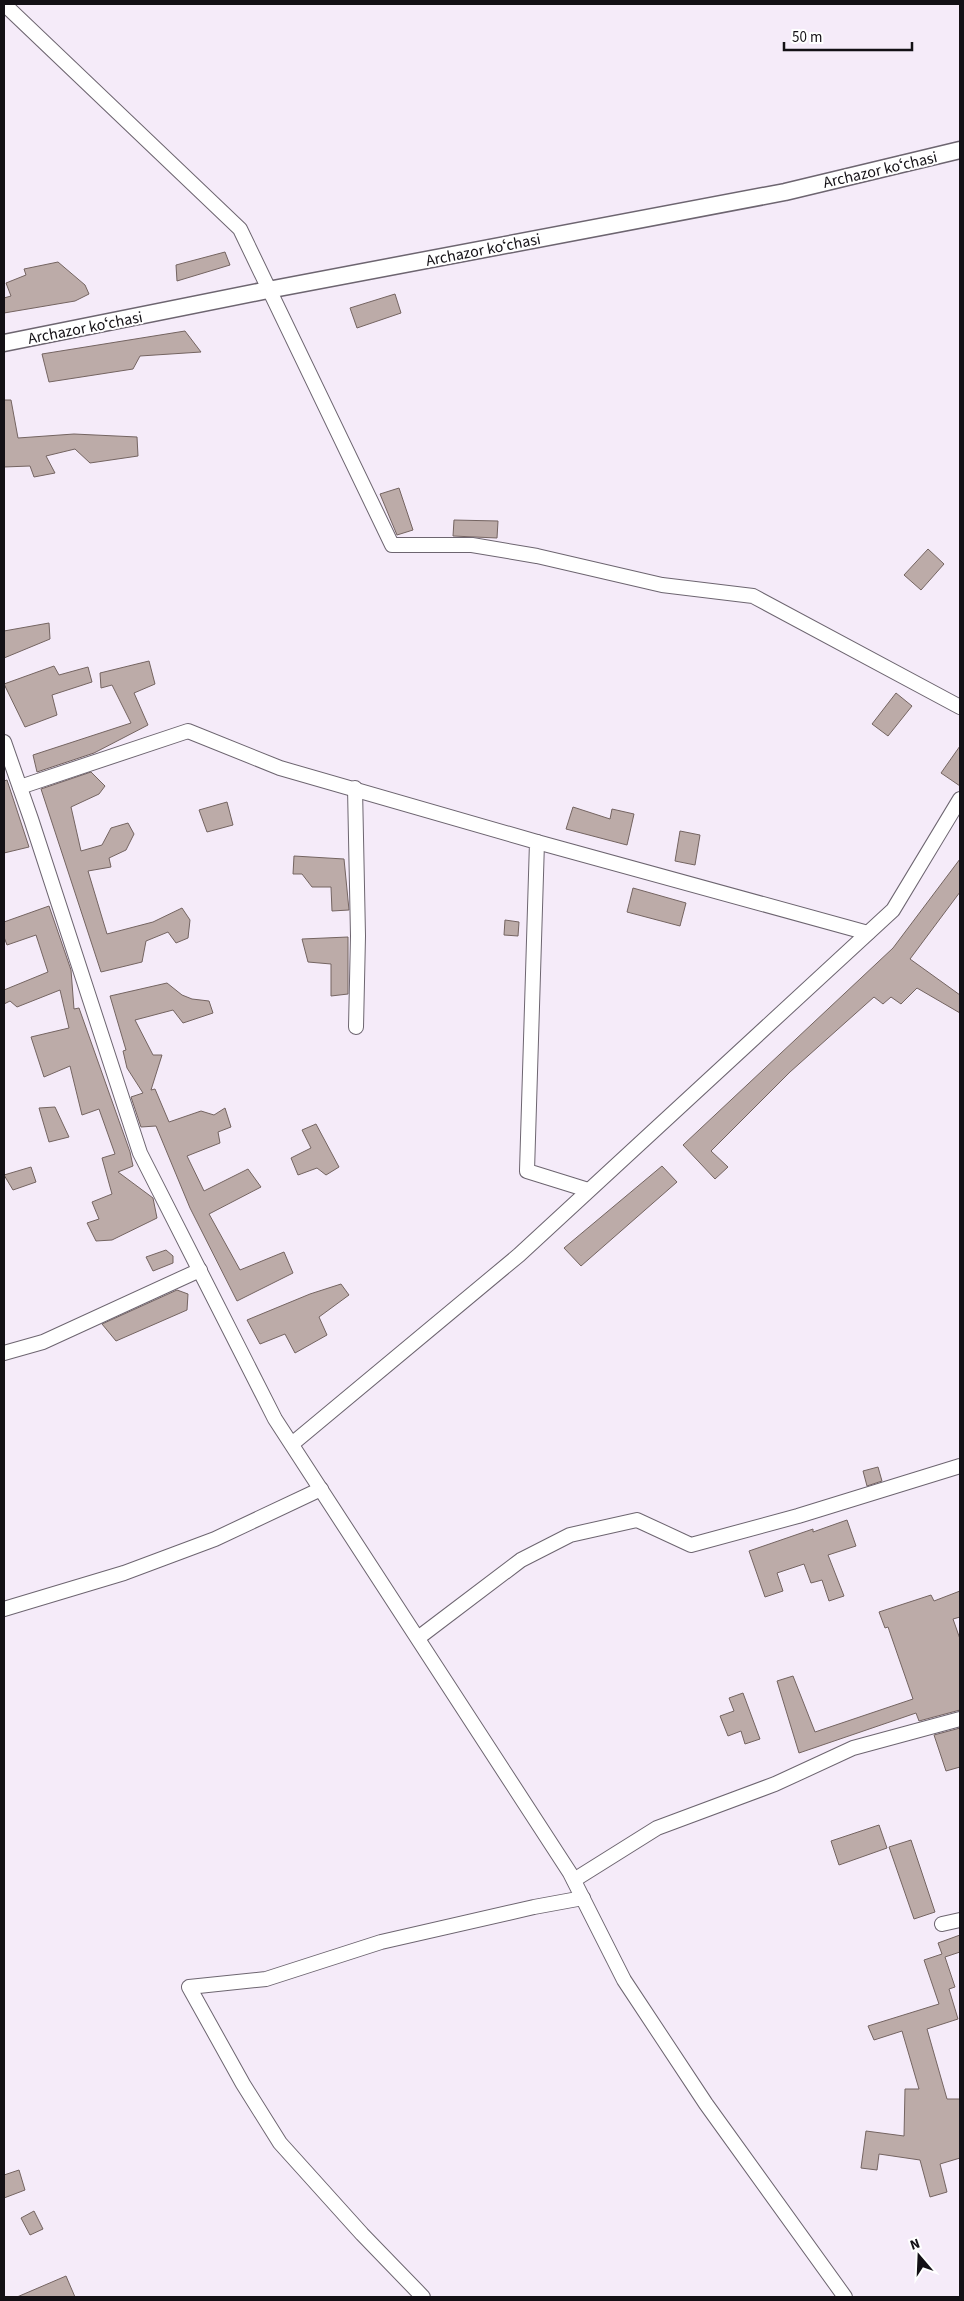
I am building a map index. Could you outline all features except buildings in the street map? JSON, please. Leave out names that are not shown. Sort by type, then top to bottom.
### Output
[{"type":"street","points":[[4,4],[240,229],[392,545],[472,545],[536,556],[662,585],[753,596],[960,707]]},
{"type":"street","name":"Archazor koʻchasi","points":[[4,343],[268,290],[785,192],[960,150]]},
{"type":"street","points":[[13,783],[188,731],[280,768],[537,842],[868,933]]},
{"type":"street","points":[[4,742],[13,783],[140,1153],[275,1419],[574,1880],[624,1980],[706,2104],[845,2297]]},
{"type":"street","points":[[354,788],[358,936],[356,1027]]},
{"type":"street","points":[[292,1444],[519,1255],[892,910],[960,799]]},
{"type":"street","points":[[537,842],[527,1171],[588,1190]]},
{"type":"street","points":[[4,1353],[43,1342],[200,1270]]},
{"type":"street","points":[[418,1638],[521,1560],[570,1535],[637,1520],[691,1545],[798,1516],[960,1466]]},
{"type":"street","points":[[4,1609],[124,1573],[215,1539],[321,1489]]},
{"type":"street","points":[[574,1880],[657,1828],[775,1784],[853,1748],[960,1719]]},
{"type":"street","points":[[423,2297],[362,2234],[280,2143],[243,2084],[190,1987],[266,1979],[381,1942],[534,1907],[583,1898]]},
{"type":"street","points":[[942,1924],[960,1920]]}]
